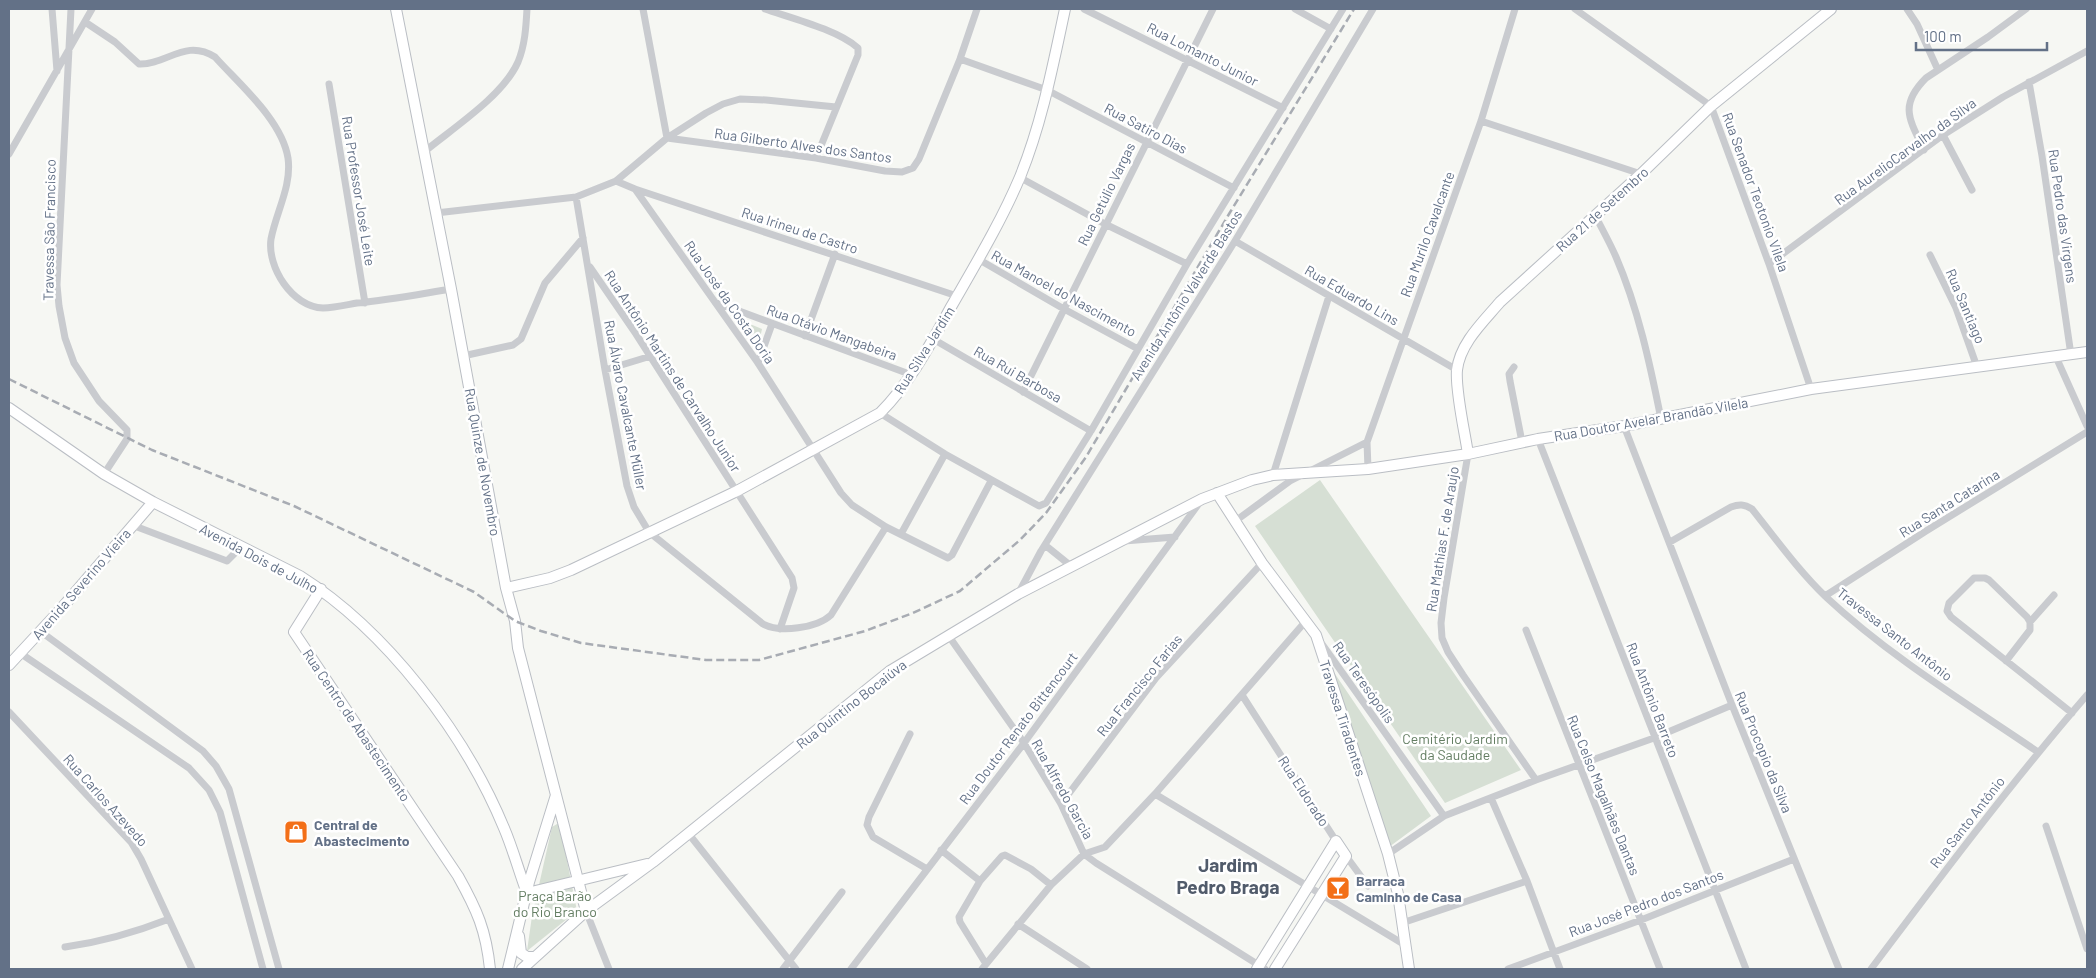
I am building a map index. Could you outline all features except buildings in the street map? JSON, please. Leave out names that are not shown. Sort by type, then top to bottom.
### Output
[{"type":"street","points":[[52,9],[57,71]]},
{"type":"street","name":"Travessa São Francisco","points":[[71,9],[57,285],[58,306],[65,338],[74,363],[100,401],[125,425],[128,434],[104,474]]},
{"type":"street","points":[[9,154],[92,9]]},
{"type":"street","name":"Rua Quinze de Novembro","points":[[396,9],[451,289],[506,588],[515,621],[518,648],[580,882],[586,912]]},
{"type":"street","points":[[424,152],[496,93],[511,75],[519,60],[524,42],[527,9]]},
{"type":"street","points":[[643,9],[667,138]]},
{"type":"street","points":[[765,9],[834,34],[858,48],[858,55],[816,158]]},
{"type":"street","name":"Rua Gilberto Alves dos Santos","points":[[667,138],[816,158],[884,171],[902,172],[913,168],[919,159],[960,59],[978,9]]},
{"type":"street","name":"Rua Silva Jardim","points":[[506,588],[571,570],[737,491],[880,413],[896,397],[912,375],[933,339],[978,259],[1020,177],[1047,90],[1065,9]]},
{"type":"street","name":"Rua Lomanto Junior","points":[[1084,9],[1283,108]]},
{"type":"street","name":"Rua Getúlio Vargas","points":[[1023,392],[1213,9]]},
{"type":"street","points":[[1295,9],[1331,29]]},
{"type":"street","name":"Avenida Antônio Valverde Bastos","points":[[991,481],[1039,506],[1046,503],[1091,431],[1187,264],[1343,9]]},
{"type":"street","name":"Avenida Antônio Valverde Bastos","points":[[1018,594],[1045,545],[1235,241],[1373,9]]},
{"type":"street","name":"Rua Murilo Cavalcante","points":[[1368,469],[1367,442],[1480,121],[1515,9]]},
{"type":"street","name":"Rua Senador Teotonio Vilela","points":[[1575,9],[1711,106],[1769,264],[1811,389]]},
{"type":"street","name":"Rua 21 de Setembro","points":[[1468,454],[1457,370],[1468,342],[1500,302],[1641,174],[1711,106],[1831,9]]},
{"type":"street","points":[[1906,9],[1917,24],[1938,70]]},
{"type":"street","points":[[1924,150],[1909,117],[1908,103],[1918,86],[2026,9]]},
{"type":"street","points":[[85,22],[115,42],[139,64],[188,50],[205,52],[215,57],[268,117],[285,148],[288,170],[287,181],[271,239],[272,256],[278,274],[286,286],[298,298],[323,308],[451,289]]},
{"type":"street","name":"Rua AurelioCarvalho da Silva","points":[[1769,264],[1943,135],[2029,82],[2087,51]]},
{"type":"street","name":"Rua Satiro Dias","points":[[960,59],[1047,90],[1234,188]]},
{"type":"street","name":"Rua Pedro das Virgens","points":[[2029,82],[2045,175],[2071,354]]},
{"type":"street","name":"Rua Professor José Leite","points":[[329,84],[365,302]]},
{"type":"street","points":[[436,213],[576,197],[616,181],[667,138],[706,113],[723,104],[740,99],[836,107]]},
{"type":"street","points":[[1480,121],[1641,174]]},
{"type":"street","points":[[1943,135],[1972,190]]},
{"type":"street","points":[[1020,177],[1105,224],[1187,264]]},
{"type":"street","points":[[616,181],[635,189]]},
{"type":"street","name":"Rua Irineu de Castro","points":[[635,189],[957,296]]},
{"type":"street","name":"Rua José da Costa Doria","points":[[635,189],[758,363],[840,493],[852,505],[886,527],[948,558],[952,555],[991,481]]},
{"type":"street","name":"Rua Álvaro Cavalcante Müller","points":[[576,197],[605,370],[627,486],[634,507],[649,532],[763,624],[780,629]]},
{"type":"street","points":[[1595,216],[1616,257],[1638,319],[1661,419]]},
{"type":"street","points":[[463,356],[513,345],[521,339],[545,283],[583,238]]},
{"type":"street","name":"Rua Eduardo Lins","points":[[1235,241],[1457,370]]},
{"type":"street","points":[[805,336],[835,254]]},
{"type":"street","name":"Rua Santiago","points":[[1930,255],[1956,308],[1977,367]]},
{"type":"street","name":"Rua Manoel do Nascimento","points":[[978,259],[1138,349]]},
{"type":"street","name":"Rua Antônio Martins de Carvalho Junior","points":[[588,265],[650,356],[792,578],[794,588],[780,629]]},
{"type":"street","points":[[1273,474],[1329,296]]},
{"type":"street","name":"Rua Otávio Mangabeira","points":[[715,302],[912,375]]},
{"type":"street","points":[[758,363],[772,324]]},
{"type":"street","name":"Rua Rui Barbosa","points":[[933,339],[1091,431]]},
{"type":"street","name":"Rua Doutor Avelar Brandão Vilela","points":[[1217,493],[1273,474],[1304,474],[1368,469],[1468,454],[1538,439],[1624,426],[1811,389],[2087,352]]},
{"type":"street","points":[[605,370],[650,356]]},
{"type":"street","points":[[2056,356],[2087,426]]},
{"type":"street","points":[[1514,367],[1509,374],[1522,442]]},
{"type":"street","name":"Avenida Dois de Julho","points":[[9,408],[104,474],[152,502],[300,576],[321,590],[363,625],[400,662],[432,703],[481,781],[504,828],[527,893]]},
{"type":"street","points":[[880,413],[991,481]]},
{"type":"street","name":"Rua Procopio da Silva","points":[[1624,426],[1732,706],[1839,969]]},
{"type":"street","name":"Rua Santa Catarina","points":[[1825,596],[1926,531],[2087,432]]},
{"type":"street","name":"Rua Antônio Barreto","points":[[1538,439],[1746,969]]},
{"type":"street","points":[[1234,522],[1264,499],[1304,474],[1367,442]]},
{"type":"street","points":[[901,534],[945,454]]},
{"type":"street","name":"Rua Mathias F. de Araujo","points":[[1468,454],[1444,598],[1441,623],[1442,638],[1448,652],[1463,675],[1536,780]]},
{"type":"street","name":"Travessa Tiradentes","points":[[1217,493],[1262,563],[1316,635],[1388,854],[1398,894],[1409,969]]},
{"type":"street","name":"Rua Quintino Bocaiúva","points":[[522,969],[586,912],[653,862],[890,671],[948,634],[1018,594],[1217,493]]},
{"type":"street","name":"Rua Doutor Renato Bittencourt","points":[[851,969],[1024,743],[1202,499]]},
{"type":"street","name":"Avenida Severino Vieira","points":[[9,665],[152,502]]},
{"type":"street","name":"Travessa Santo Antônio","points":[[1670,542],[1731,507],[1741,504],[1752,509],[1784,552],[1825,596],[1868,632],[1926,675],[2038,752]]},
{"type":"street","points":[[132,525],[226,561],[241,547]]},
{"type":"street","points":[[780,629],[801,627],[824,620],[831,615],[886,527]]},
{"type":"street","points":[[1124,541],[1175,537]]},
{"type":"street","points":[[1045,545],[1071,566]]},
{"type":"street","name":"Rua Francisco Farias","points":[[1060,804],[1156,678],[1262,563]]},
{"type":"street","points":[[2006,661],[2030,630],[2030,622],[2027,616],[1985,578],[1974,578],[1949,603],[1947,611],[1951,617],[2006,661],[2072,713]]},
{"type":"street","name":"Rua Centro de Abastecimento","points":[[321,590],[294,632],[458,876],[479,916],[487,944],[490,969]]},
{"type":"street","points":[[2030,622],[2054,595]]},
{"type":"street","points":[[1051,885],[1031,869],[1005,855],[980,881],[959,917],[984,967],[1051,885],[1084,854],[1105,847],[1155,794],[1305,622]]},
{"type":"street","name":"Rua Celso Magalhães Dantas","points":[[1526,630],[1660,969]]},
{"type":"street","points":[[40,631],[203,751],[216,766],[229,789],[278,969]]},
{"type":"street","name":"Rua Alfredo Garcia","points":[[948,634],[1024,743],[1060,804],[1084,854],[1261,968]]},
{"type":"street","name":"Rua Teresópolis","points":[[1316,635],[1444,816]]},
{"type":"street","points":[[20,653],[189,768],[209,790],[220,812],[263,969]]},
{"type":"street","name":"Rua Eldorado","points":[[1242,695],[1336,841],[1368,886]]},
{"type":"street","name":"Rua Santo Antônio","points":[[1871,969],[2038,752],[2087,695]]},
{"type":"street","points":[[1388,854],[1444,816],[1536,780],[1654,738],[1732,706]]},
{"type":"street","name":"Rua Carlos Azevedo","points":[[9,712],[131,842],[141,859],[192,969]]},
{"type":"street","points":[[910,734],[867,825],[873,837],[926,869]]},
{"type":"street","points":[[508,969],[527,893],[557,794]]},
{"type":"street","points":[[1155,794],[1405,945]]},
{"type":"street","points":[[1491,798],[1527,881],[1560,969]]},
{"type":"street","points":[[2046,826],[2087,950]]},
{"type":"street","points":[[688,833],[796,969]]},
{"type":"street","points":[[1261,968],[1336,841]]},
{"type":"street","points":[[941,850],[980,881]]},
{"type":"street","points":[[1275,969],[1346,856]]},
{"type":"street","name":"Rua José Pedro dos Santos","points":[[1508,969],[1641,920],[1794,859]]},
{"type":"street","points":[[527,893],[580,882],[653,862]]},
{"type":"street","points":[[1402,923],[1527,881]]},
{"type":"street","points":[[783,969],[842,892]]},
{"type":"street","points":[[586,912],[607,968]]},
{"type":"street","points":[[65,947],[89,944],[142,930],[169,919]]},
{"type":"street","points":[[1018,924],[1088,969]]},
{"type":"street","points":[[518,928],[521,952],[527,957],[534,957]]},
{"type":"green space","points":[[738,319],[762,329],[758,347]]},
{"type":"green space","name":"Cemitério Jardim da Saudade","points":[[1320,480],[1521,770],[1445,803],[1255,526]]},
{"type":"green space","points":[[1331,668],[1431,816],[1389,847]]},
{"type":"green space","name":"Praça Barão do Rio Branco","points":[[557,824],[560,825],[577,911],[527,951],[532,916],[552,827]]},
{"type":"railway","points":[[9,379],[152,450],[294,506],[474,592],[515,621],[581,643],[706,660],[759,660],[865,631],[913,613],[960,591],[1020,540],[1046,513],[1086,457],[1229,214],[1354,9]]},
{"type":"place","name":"Central de Abastecimento","points":[[296,832]]},
{"type":"place","name":"Barraca Caminho de Casa","points":[[1338,888]]},
{"type":"district","name":"Jardim Pedro Braga","points":[[1228,875]]}]
